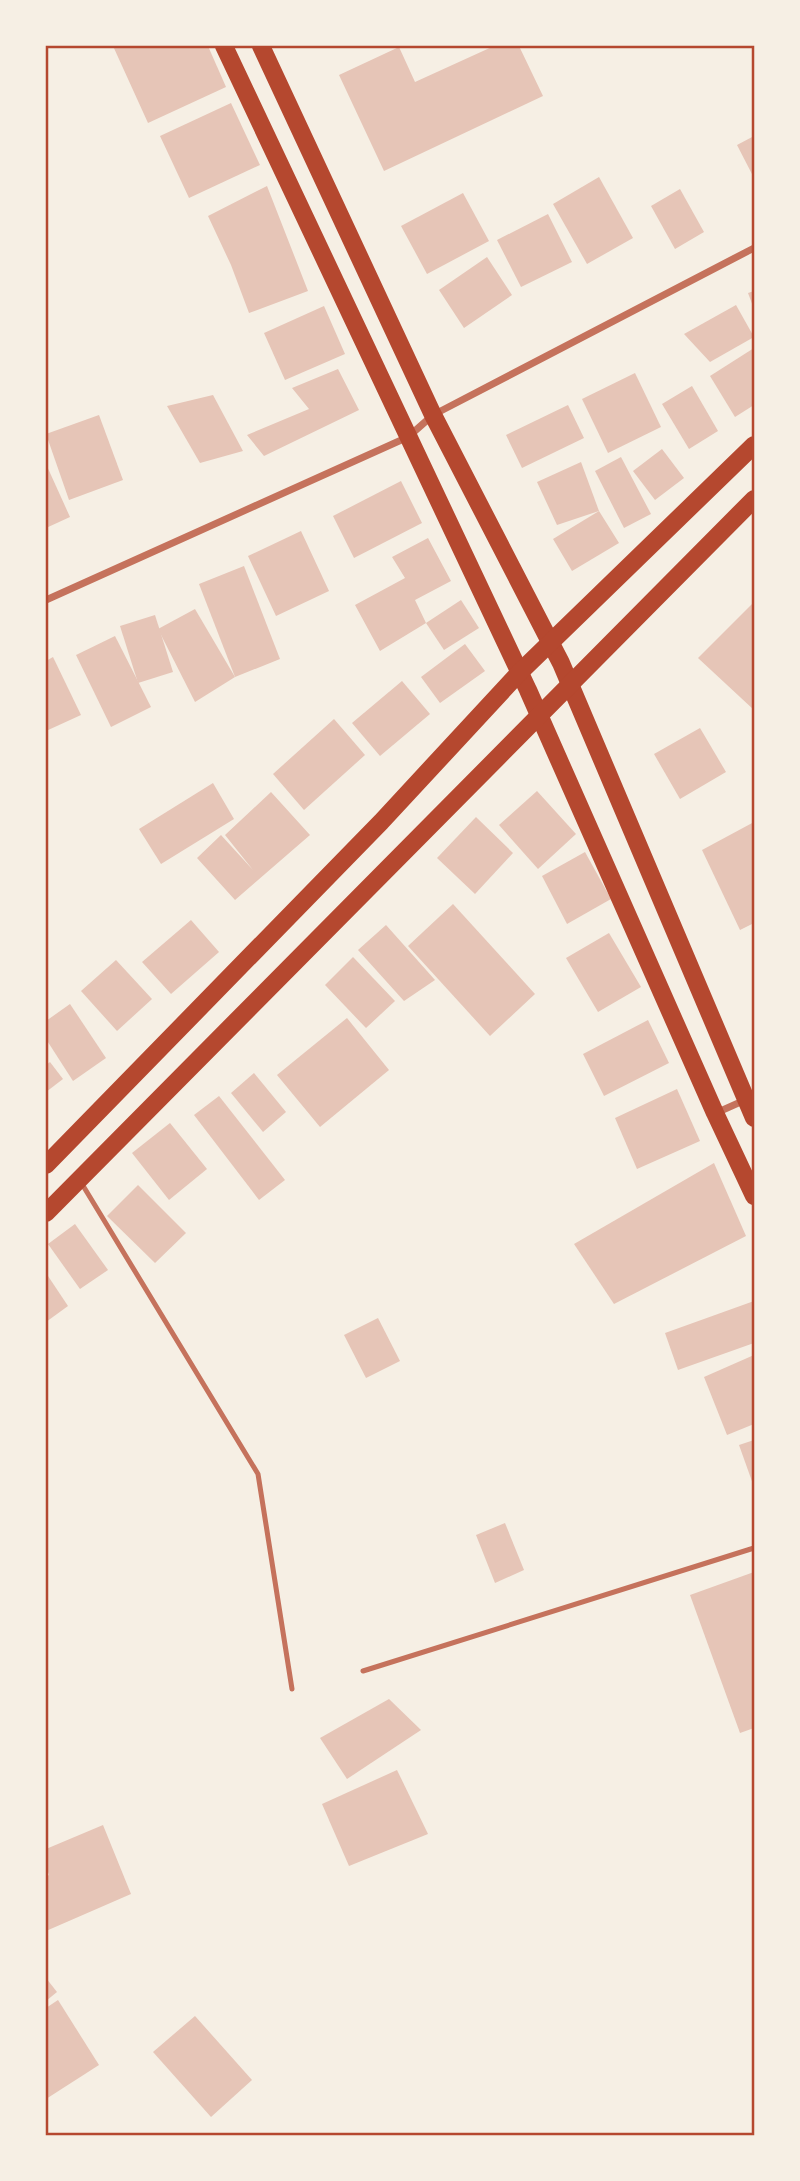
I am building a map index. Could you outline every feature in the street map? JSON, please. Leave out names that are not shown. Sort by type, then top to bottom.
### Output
[{"type":"main road","points":[[224,46],[540,716],[754,1196]]},
{"type":"main road","points":[[261,46],[433,415],[570,685],[750,1098],[754,1118]]},
{"type":"main road","points":[[46,1165],[380,822],[519,673],[551,645],[754,445]]},
{"type":"main road","points":[[46,1213],[754,499]]},
{"type":"street","points":[[46,600],[408,437],[433,415],[754,248]]},
{"type":"street","points":[[715,1113],[750,1098]]},
{"type":"lane","points":[[79,1180],[258,1474],[292,1689]]},
{"type":"lane","points":[[363,1671],[754,1548]]},
{"type":"building","points":[[113,46],[208,46],[226,87],[148,123]]},
{"type":"building","points":[[494,46],[519,46],[543,96],[384,171],[339,75],[399,47],[415,82]]},
{"type":"building","points":[[231,103],[260,165],[189,198],[160,136]]},
{"type":"building","points":[[754,136],[754,178],[737,145]]},
{"type":"building","points":[[599,177],[633,238],[587,264],[553,204]]},
{"type":"building","points":[[267,186],[308,291],[249,313],[231,265],[208,216]]},
{"type":"building","points":[[680,189],[704,232],[675,249],[651,206]]},
{"type":"building","points":[[463,193],[489,241],[427,274],[401,226]]},
{"type":"building","points":[[548,214],[572,262],[521,287],[497,240]]},
{"type":"building","points":[[487,257],[512,295],[464,328],[439,290]]},
{"type":"building","points":[[754,291],[754,309],[748,293]]},
{"type":"building","points":[[736,305],[754,337],[710,362],[684,334]]},
{"type":"building","points":[[324,306],[345,354],[285,380],[264,333]]},
{"type":"building","points":[[754,348],[754,405],[735,417],[710,376]]},
{"type":"building","points":[[338,369],[359,410],[264,456],[247,435],[309,409],[292,388]]},
{"type":"building","points":[[635,373],[661,427],[608,453],[582,399]]},
{"type":"building","points":[[692,386],[718,431],[689,449],[662,404]]},
{"type":"building","points":[[213,395],[243,451],[200,463],[167,406]]},
{"type":"building","points":[[568,405],[584,438],[522,468],[506,435]]},
{"type":"building","points":[[99,415],[123,480],[69,500],[46,434]]},
{"type":"building","points":[[662,449],[684,478],[655,500],[633,471]]},
{"type":"building","points":[[621,457],[651,514],[624,528],[595,471]]},
{"type":"building","points":[[581,462],[599,511],[557,525],[537,482]]},
{"type":"building","points":[[46,464],[70,517],[46,528]]},
{"type":"building","points":[[401,481],[422,523],[354,558],[333,516]]},
{"type":"building","points":[[599,511],[619,543],[572,571],[553,539]]},
{"type":"building","points":[[301,531],[329,591],[276,616],[248,556]]},
{"type":"building","points":[[428,538],[451,581],[415,600],[426,623],[380,651],[355,605],[405,578],[392,557]]},
{"type":"building","points":[[244,566],[280,659],[235,677],[199,584]]},
{"type":"building","points":[[461,600],[479,628],[444,650],[426,623]]},
{"type":"building","points":[[754,602],[754,710],[698,658]]},
{"type":"building","points":[[195,609],[235,677],[195,702],[158,629]]},
{"type":"building","points":[[155,615],[173,672],[138,683],[120,626]]},
{"type":"building","points":[[115,636],[151,707],[111,727],[76,655]]},
{"type":"building","points":[[465,644],[485,671],[440,703],[421,677]]},
{"type":"building","points":[[53,657],[81,715],[46,731],[46,661]]},
{"type":"building","points":[[402,681],[430,714],[380,756],[352,723]]},
{"type":"building","points":[[334,719],[365,755],[304,810],[273,774]]},
{"type":"building","points":[[700,728],[726,772],[680,799],[654,754]]},
{"type":"building","points":[[213,783],[234,819],[161,864],[139,829]]},
{"type":"building","points":[[537,791],[576,834],[538,869],[499,825]]},
{"type":"building","points":[[271,792],[310,835],[235,900],[197,858],[221,835],[253,870],[225,835]]},
{"type":"building","points":[[476,817],[513,853],[475,894],[437,858]]},
{"type":"building","points":[[754,822],[754,923],[740,930],[702,850]]},
{"type":"building","points":[[585,852],[611,899],[567,924],[542,876]]},
{"type":"building","points":[[453,904],[535,994],[490,1036],[408,946]]},
{"type":"building","points":[[191,920],[219,952],[171,994],[142,962]]},
{"type":"building","points":[[386,925],[435,980],[404,1001],[358,950]]},
{"type":"building","points":[[609,933],[641,987],[598,1012],[566,958]]},
{"type":"building","points":[[353,957],[395,1001],[366,1028],[325,985]]},
{"type":"building","points":[[116,960],[152,999],[117,1031],[81,991]]},
{"type":"building","points":[[70,1004],[106,1058],[73,1081],[46,1039],[46,1021]]},
{"type":"building","points":[[347,1018],[389,1070],[320,1127],[277,1075]]},
{"type":"building","points":[[648,1020],[669,1063],[604,1096],[583,1054]]},
{"type":"building","points":[[50,1062],[63,1079],[46,1092],[46,1065]]},
{"type":"building","points":[[254,1073],[286,1112],[263,1132],[231,1093]]},
{"type":"building","points":[[677,1089],[700,1141],[637,1169],[615,1118]]},
{"type":"building","points":[[219,1096],[285,1180],[259,1200],[194,1115]]},
{"type":"building","points":[[170,1123],[207,1169],[169,1200],[132,1153]]},
{"type":"building","points":[[714,1163],[746,1236],[614,1304],[574,1244]]},
{"type":"building","points":[[138,1185],[186,1233],[155,1263],[107,1216]]},
{"type":"building","points":[[75,1224],[108,1270],[80,1289],[48,1244]]},
{"type":"building","points":[[46,1273],[68,1306],[46,1322]]},
{"type":"building","points":[[754,1301],[754,1343],[678,1370],[665,1333]]},
{"type":"building","points":[[378,1318],[400,1361],[366,1378],[344,1335]]},
{"type":"building","points":[[754,1355],[754,1424],[727,1435],[704,1377]]},
{"type":"building","points":[[754,1440],[754,1487],[739,1445]]},
{"type":"building","points":[[505,1523],[524,1570],[495,1583],[476,1535]]},
{"type":"building","points":[[754,1572],[754,1728],[740,1733],[690,1595]]},
{"type":"building","points":[[389,1699],[421,1730],[347,1779],[320,1738]]},
{"type":"building","points":[[397,1770],[428,1834],[349,1866],[322,1804]]},
{"type":"building","points":[[103,1825],[131,1894],[46,1931],[46,1877],[49,1875],[46,1849]]},
{"type":"building","points":[[46,1978],[57,1992],[46,2001]]},
{"type":"building","points":[[58,2000],[99,2065],[46,2099],[46,2008]]},
{"type":"building","points":[[195,2016],[252,2080],[211,2117],[153,2052]]}]
